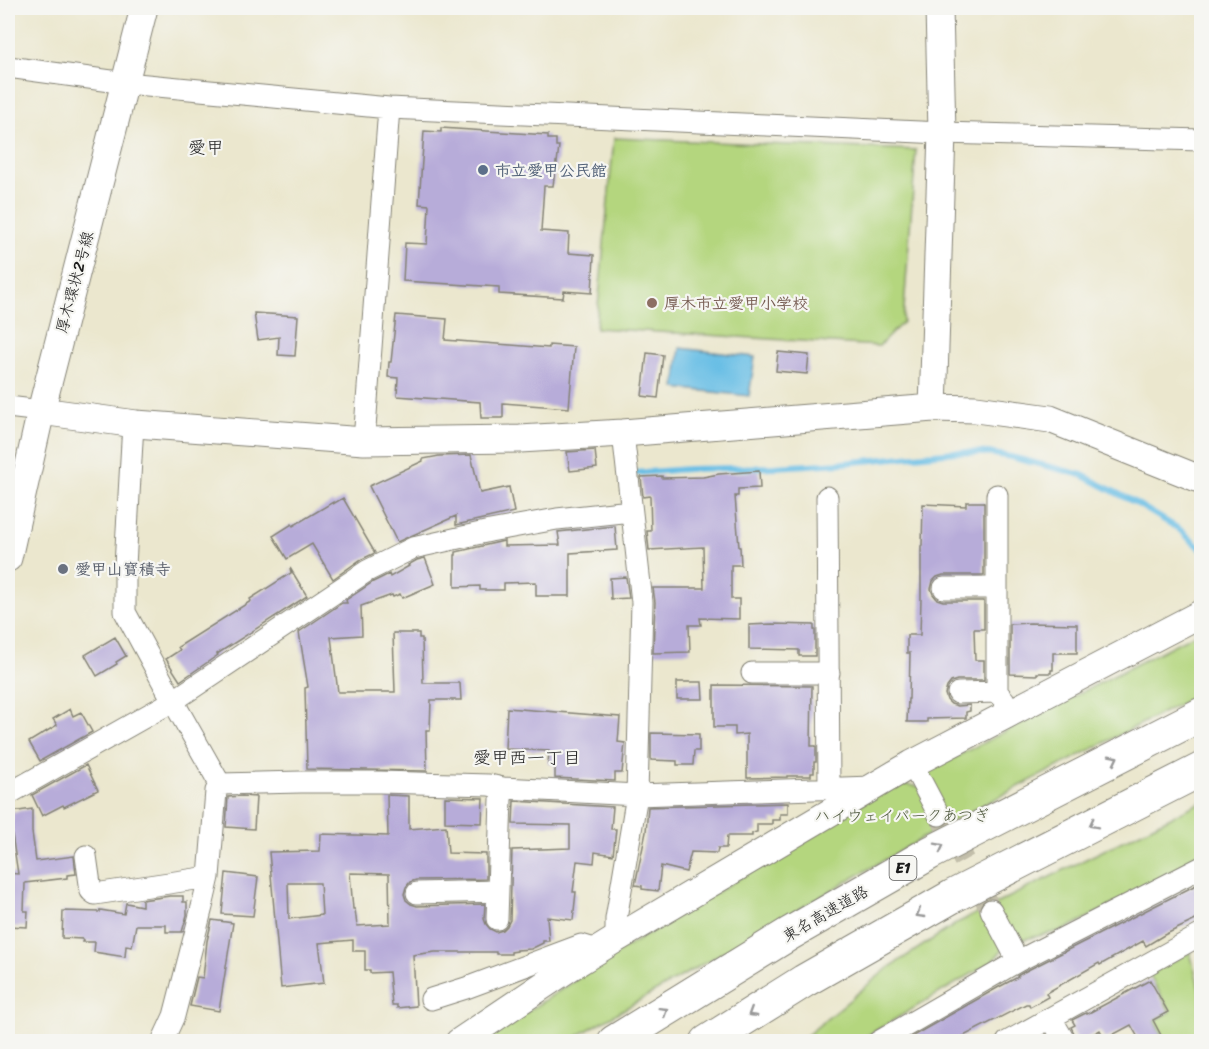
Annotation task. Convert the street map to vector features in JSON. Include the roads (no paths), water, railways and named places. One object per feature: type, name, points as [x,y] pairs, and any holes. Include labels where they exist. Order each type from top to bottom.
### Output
[{"type":"highway","name":"東名高速道路","points":[[614,1041],[789,934],[930,852],[1202,714]]},
{"type":"highway","points":[[707,1041],[804,981],[953,896],[1202,769]]},
{"type":"street","name":"厚木環状2号線","points":[[8,558],[40,411],[144,8]]},
{"type":"street","points":[[933,408],[942,133],[939,8]]},
{"type":"street","points":[[8,67],[126,84],[389,108],[942,133],[1202,140]]},
{"type":"street","points":[[364,441],[389,108]]},
{"type":"street","points":[[8,407],[133,424],[364,441],[520,439],[933,408],[976,409],[1050,419],[1202,480]]},
{"type":"street","points":[[133,424],[125,566],[125,612],[220,784]]},
{"type":"street","points":[[607,945],[616,919],[637,795],[642,602],[623,433]]},
{"type":"street","points":[[997,495],[997,588],[1004,702]]},
{"type":"street","points":[[827,497],[829,789]]},
{"type":"street","points":[[8,792],[10,793],[173,701],[367,571],[413,548],[557,519],[631,512]]},
{"type":"street","points":[[945,588],[997,588]]},
{"type":"street","points":[[459,1041],[569,968],[912,764],[1004,702],[1202,613]]},
{"type":"street","points":[[765,667],[829,673]]},
{"type":"street","points":[[958,693],[1004,702]]},
{"type":"street","points":[[912,764],[939,815]]},
{"type":"street","points":[[220,784],[380,782],[489,785],[503,788],[637,795],[874,787]]},
{"type":"street","points":[[162,1041],[174,1016],[198,927],[209,877],[216,791],[220,784]]},
{"type":"street","points":[[497,919],[503,788]]},
{"type":"street","points":[[86,856],[91,891],[95,894],[209,877]]},
{"type":"street","points":[[878,1041],[1018,961],[1202,867]]},
{"type":"street","points":[[427,887],[498,891]]},
{"type":"street","points":[[991,910],[1018,961]]},
{"type":"street","points":[[1007,1041],[1202,934]]},
{"type":"street","points":[[442,992],[581,945],[607,945]]},
{"type":"street","points":[[1051,1018],[1065,1041]]},
{"type":"water","points":[[680,348],[755,357],[749,396],[675,388]]},
{"type":"waterway","points":[[635,473],[843,463],[955,452],[988,453],[1082,475],[1179,529],[1202,550]]},
{"type":"tunnel","points":[[939,815],[991,910]]},
{"type":"place","name":"市立愛甲公民館","points":[[483,170]]},
{"type":"place","name":"厚木市立愛甲小学校","points":[[652,303]]},
{"type":"place","name":"愛甲山寳積寺","points":[[63,569]]},
{"type":"district","name":"愛甲","points":[[206,148]]},
{"type":"district","name":"愛甲西一丁目","points":[[527,758]]},
{"type":"park label","name":"ハイウェイパークあつぎ","points":[[902,815]]}]
